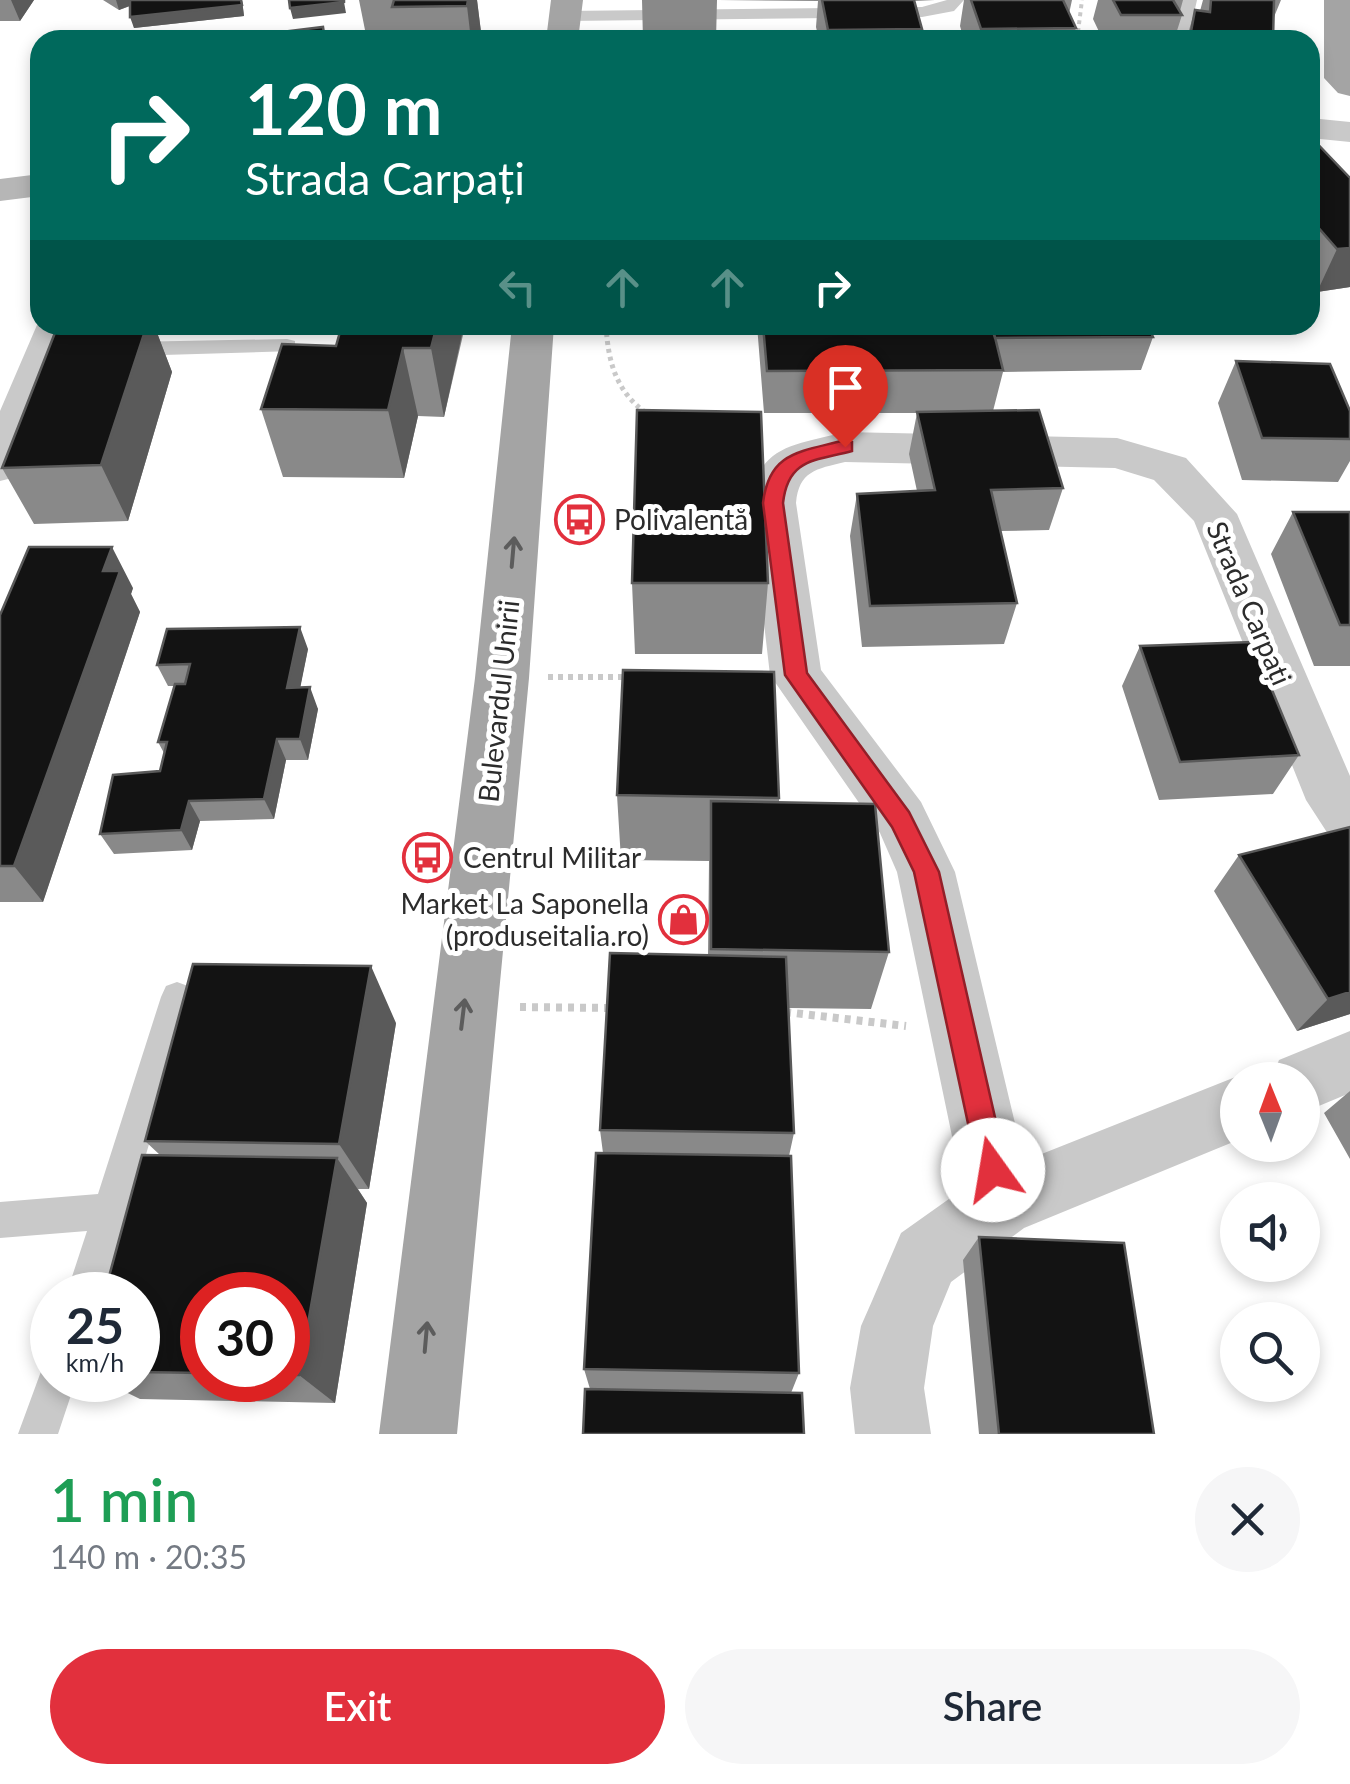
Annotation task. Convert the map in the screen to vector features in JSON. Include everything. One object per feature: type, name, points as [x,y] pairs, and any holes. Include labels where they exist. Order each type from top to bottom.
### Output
[{"type":"main road","points":[[1340,0],[1340,78],[1350,86]]},
{"type":"main road","name":"Bulevardul Unirii","points":[[418,1434],[502,678],[532,335]]},
{"type":"street","points":[[1320,129],[1350,132]]},
{"type":"street","points":[[0,190],[30,186]]},
{"type":"street","points":[[0,466],[55,342]]},
{"type":"street","name":"Strada Carpați","points":[[962,1033],[926,872],[900,820],[796,675],[773,503],[776,479],[794,460],[845,447],[1098,452],[1118,453],[1170,469],[1214,514],[1325,784],[1350,820]]},
{"type":"street","points":[[962,1033],[1000,1204]]},
{"type":"street","points":[[1320,1074],[1350,1062]]},
{"type":"street","points":[[893,1434],[887,1388],[897,1326],[926,1258],[1000,1204],[1220,1115]]},
{"type":"lane","points":[[565,18],[922,12],[948,8],[956,0]]},
{"type":"lane","points":[[1182,30],[1188,0]]},
{"type":"lane","points":[[102,350],[287,346]]},
{"type":"lane","points":[[93,1272],[177,997]]},
{"type":"lane","points":[[0,1220],[114,1211]]},
{"type":"lane","points":[[38,1434],[49,1402]]},
{"type":"path","points":[[1079,30],[1082,0]]},
{"type":"path","points":[[608,335],[614,377],[626,401],[658,417]]},
{"type":"path","points":[[502,678],[639,676]]},
{"type":"path","points":[[464,1006],[618,1008]]},
{"type":"path","points":[[768,1011],[962,1033]]},
{"type":"building","points":[[130,0],[241,0],[242,5],[130,17]]},
{"type":"building","points":[[289,0],[344,0],[344,2],[290,8]]},
{"type":"building","points":[[394,0],[468,0],[467,6],[392,7]]},
{"type":"building","points":[[822,0],[914,0],[922,29],[828,30]]},
{"type":"building","points":[[971,0],[1063,0],[1076,28],[981,29]]},
{"type":"building","points":[[1113,0],[1173,0],[1182,15],[1121,15]]},
{"type":"building","points":[[1211,0],[1274,0],[1273,30],[1191,30],[1195,10],[1210,12]]},
{"type":"building","points":[[1320,146],[1350,178],[1350,248],[1337,249],[1320,229]]},
{"type":"building","points":[[54,335],[144,335],[101,465],[2,468]]},
{"type":"building","points":[[339,335],[434,335],[431,348],[403,348],[388,410],[261,409],[282,344],[336,346]]},
{"type":"building","points":[[764,335],[994,335],[1003,370],[767,371]]},
{"type":"building","points":[[994,335],[1153,337],[995,338]]},
{"type":"building","points":[[1236,361],[1330,364],[1350,411],[1350,439],[1262,438]]},
{"type":"building","points":[[637,410],[761,412],[768,583],[632,583]]},
{"type":"building","points":[[1039,410],[1063,488],[991,490],[1017,603],[870,606],[857,494],[935,490],[917,412]]},
{"type":"building","points":[[1293,512],[1350,512],[1350,625],[1340,625]]},
{"type":"building","points":[[29,547],[112,547],[103,571],[120,571],[14,866],[0,866],[0,615]]},
{"type":"building","points":[[300,627],[287,688],[310,687],[300,739],[277,739],[264,799],[189,801],[181,830],[100,834],[113,775],[160,771],[167,742],[158,742],[175,684],[185,684],[190,664],[157,665],[167,629]]},
{"type":"building","points":[[1252,642],[1299,755],[1180,762],[1140,646]]},
{"type":"building","points":[[623,670],[774,672],[779,798],[617,795]]},
{"type":"building","points":[[711,801],[875,804],[889,952],[711,949]]},
{"type":"building","points":[[1350,827],[1350,992],[1328,999],[1239,855]]},
{"type":"building","points":[[610,953],[786,957],[794,1133],[600,1130]]},
{"type":"building","points":[[193,964],[371,966],[339,1144],[145,1141]]},
{"type":"building","points":[[596,1153],[791,1156],[799,1373],[584,1369]]},
{"type":"building","points":[[142,1155],[337,1158],[310,1312],[310,1272],[180,1272],[180,1373],[160,1372],[160,1272],[110,1272]]},
{"type":"building","points":[[979,1237],[1124,1243],[1154,1434],[999,1434]]},
{"type":"building","points":[[585,1389],[802,1393],[804,1434],[583,1434]]},
{"type":"place","name":"Polivalentă","points":[[579,519]]},
{"type":"place","name":"Centrul Militar","points":[[428,857]]},
{"type":"place","name":"Market La Saponella (produseitalia.ro)","points":[[684,919]]},
{"type":"route","points":[[845,447],[794,460],[776,479],[773,503],[796,675],[900,820],[926,872],[993,1170]]}]
